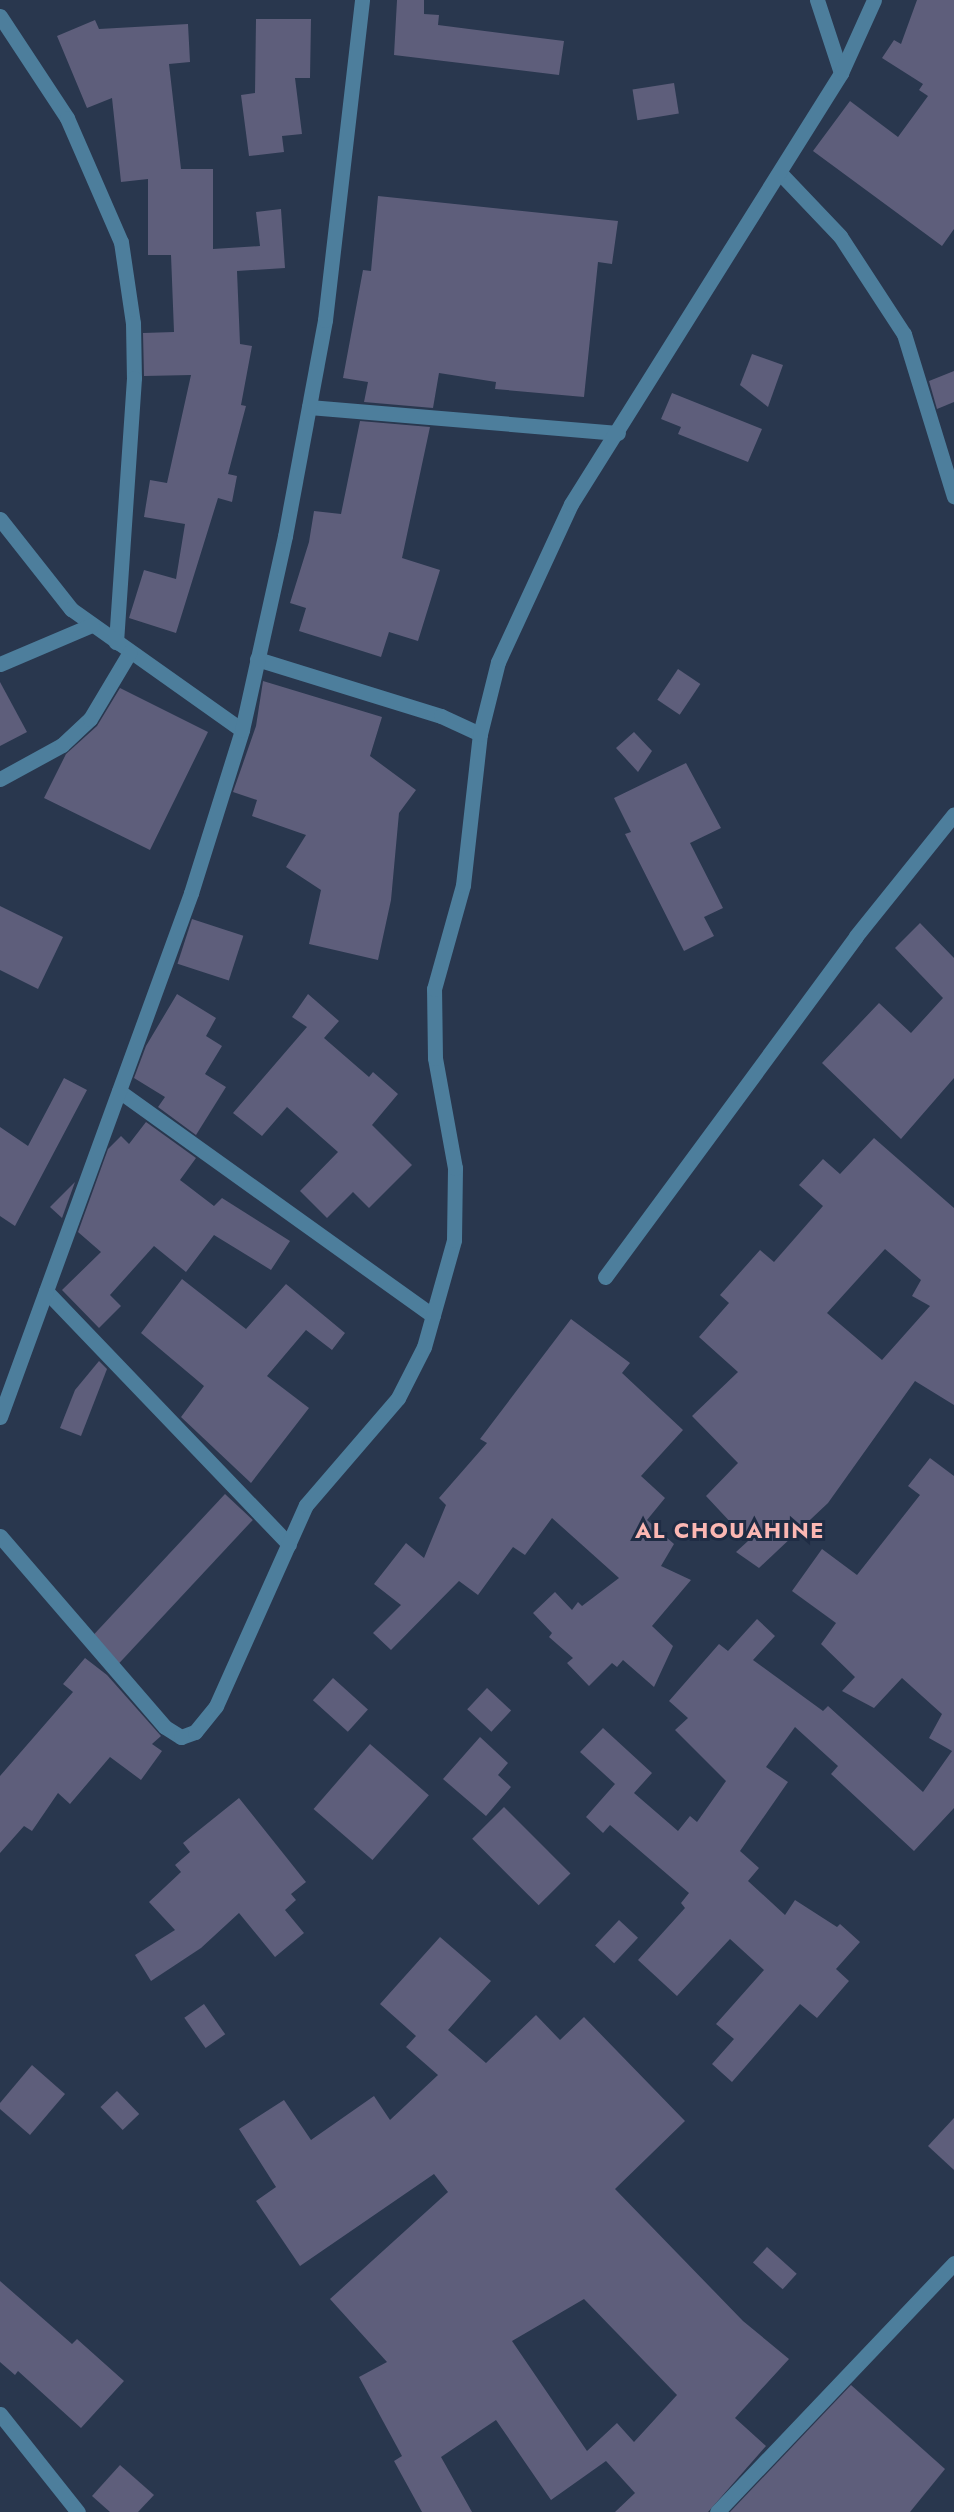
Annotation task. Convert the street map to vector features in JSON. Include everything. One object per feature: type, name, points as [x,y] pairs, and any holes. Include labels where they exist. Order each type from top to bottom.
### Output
[{"type":"street","points":[[0,1417],[191,893],[242,730],[325,320],[362,0]]},
{"type":"street","points":[[818,0],[841,73]]},
{"type":"street","points":[[0,1536],[165,1727],[181,1737],[195,1732],[216,1706],[289,1544],[321,1482],[398,1398],[424,1347],[454,1240],[455,1167],[435,1058],[434,989],[463,885],[480,735],[498,663],[524,602],[572,504],[841,73],[874,0]]},
{"type":"street","points":[[0,15],[67,118],[121,242],[133,323],[134,378],[116,642]]},
{"type":"street","points":[[780,173],[840,236],[904,334],[954,496]]},
{"type":"street","points":[[309,407],[618,433]]},
{"type":"street","points":[[0,519],[71,609],[242,730]]},
{"type":"street","points":[[0,664],[93,625]]},
{"type":"street","points":[[0,779],[62,745],[90,719],[130,652]]},
{"type":"street","points":[[257,659],[441,716],[480,735]]},
{"type":"street","points":[[605,1277],[856,936],[954,814]]},
{"type":"street","points":[[119,1091],[433,1316]]},
{"type":"street","points":[[46,1291],[289,1544]]},
{"type":"street","points":[[717,2512],[954,2263]]},
{"type":"street","points":[[0,2414],[78,2512]]},
{"type":"building","points":[[397,0],[424,0],[424,14],[439,15],[438,25],[564,41],[559,75],[394,55]]},
{"type":"building","points":[[917,0],[954,0],[954,229],[942,246],[813,151],[850,101],[898,137],[928,96],[919,90],[923,84],[882,58],[894,40],[901,44]]},
{"type":"building","points":[[256,19],[311,19],[310,78],[295,78],[302,134],[282,136],[284,152],[249,156],[241,95],[255,93]]},
{"type":"building","points":[[95,20],[99,29],[188,24],[190,62],[169,64],[181,169],[213,169],[213,249],[260,246],[256,212],[281,209],[285,268],[237,271],[240,344],[252,346],[241,405],[246,406],[228,474],[237,476],[232,502],[218,498],[176,633],[129,618],[144,570],[176,579],[185,524],[144,517],[150,480],[167,483],[191,375],[144,376],[143,333],[174,332],[171,255],[148,255],[148,179],[121,182],[112,98],[87,108],[57,36]]},
{"type":"building","points":[[674,83],[679,114],[637,120],[633,90]]},
{"type":"building","points":[[378,196],[618,221],[612,264],[598,262],[584,397],[495,389],[496,382],[439,373],[433,408],[364,402],[368,382],[343,378],[363,270],[371,271]]},
{"type":"building","points":[[752,354],[783,365],[768,407],[740,385]]},
{"type":"building","points":[[954,371],[954,402],[937,409],[929,381]]},
{"type":"building","points":[[672,393],[762,429],[748,462],[678,434],[681,427],[661,419]]},
{"type":"building","points":[[360,421],[430,427],[402,558],[440,570],[418,641],[389,632],[381,657],[299,631],[306,608],[290,603],[309,542],[314,511],[341,514]]},
{"type":"building","points":[[678,669],[700,684],[680,715],[657,700]]},
{"type":"building","points":[[263,681],[382,717],[370,756],[416,790],[399,813],[391,900],[378,960],[309,944],[321,890],[286,867],[306,835],[252,816],[257,800],[233,792],[256,726]]},
{"type":"building","points":[[0,682],[27,732],[0,746]]},
{"type":"building","points":[[120,688],[208,732],[150,850],[44,798],[66,754],[97,726]]},
{"type":"building","points":[[634,732],[652,751],[638,772],[616,748]]},
{"type":"building","points":[[686,763],[721,828],[690,843],[723,908],[704,917],[714,936],[684,951],[625,834],[631,832],[614,798]]},
{"type":"building","points":[[0,906],[63,937],[38,989],[0,970]]},
{"type":"building","points":[[192,919],[243,936],[229,980],[177,964]]},
{"type":"building","points":[[920,923],[954,958],[954,1078],[901,1139],[822,1063],[879,1003],[911,1033],[943,998],[895,948]]},
{"type":"building","points":[[177,994],[216,1018],[206,1036],[222,1046],[205,1074],[226,1087],[196,1135],[158,1107],[165,1097],[134,1078],[146,1046]]},
{"type":"building","points":[[308,994],[339,1021],[324,1038],[369,1077],[373,1072],[398,1094],[372,1125],[412,1165],[369,1208],[353,1192],[327,1218],[300,1191],[338,1152],[287,1107],[262,1136],[233,1113],[307,1027],[292,1017]]},
{"type":"building","points":[[64,1078],[87,1090],[15,1226],[0,1216],[0,1127],[28,1146]]},
{"type":"building","points":[[146,1122],[196,1158],[180,1180],[214,1206],[222,1198],[290,1241],[271,1270],[214,1235],[186,1272],[154,1246],[110,1295],[121,1306],[99,1328],[62,1290],[101,1252],[78,1232],[108,1149],[121,1136],[129,1144]]},
{"type":"building","points":[[874,1138],[954,1208],[954,1405],[915,1381],[828,1503],[759,1568],[736,1552],[748,1541],[706,1496],[738,1463],[692,1416],[738,1372],[699,1337],[729,1303],[720,1295],[760,1250],[774,1262],[823,1206],[799,1185],[823,1159],[840,1174]],"holes":[[[885,1249],[921,1280],[912,1296],[930,1306],[882,1360],[827,1313]]]},
{"type":"building","points":[[75,1182],[62,1218],[50,1207]]},
{"type":"building","points":[[182,1279],[246,1329],[286,1284],[345,1333],[332,1350],[306,1330],[267,1376],[309,1408],[251,1483],[181,1417],[204,1386],[141,1333]]},
{"type":"building","points":[[571,1319],[630,1363],[622,1373],[683,1430],[641,1476],[665,1498],[647,1520],[674,1544],[661,1566],[691,1580],[652,1626],[673,1646],[654,1687],[623,1660],[617,1667],[612,1663],[589,1686],[567,1663],[573,1658],[549,1637],[552,1633],[533,1613],[555,1592],[572,1610],[578,1602],[582,1606],[619,1578],[552,1518],[525,1555],[513,1547],[478,1595],[459,1581],[391,1650],[373,1633],[401,1605],[374,1584],[406,1543],[424,1558],[446,1505],[439,1498],[487,1443],[480,1439]]},
{"type":"building","points":[[99,1361],[107,1369],[81,1436],[60,1428],[75,1390]]},
{"type":"building","points":[[930,1458],[954,1476],[954,1808],[914,1851],[831,1774],[838,1766],[795,1727],[766,1767],[788,1782],[740,1851],[759,1868],[748,1881],[785,1915],[795,1900],[837,1927],[840,1924],[860,1942],[836,1969],[849,1981],[817,2018],[800,2004],[732,2082],[712,2064],[734,2039],[716,2024],[764,1970],[730,1939],[677,1996],[638,1960],[685,1908],[681,1903],[689,1893],[610,1825],[603,1833],[586,1817],[615,1784],[580,1752],[603,1728],[652,1773],[634,1793],[678,1831],[690,1816],[697,1822],[726,1781],[675,1730],[688,1718],[669,1701],[719,1644],[728,1651],[757,1619],[775,1636],[753,1660],[823,1711],[828,1706],[923,1792],[952,1751],[929,1738],[942,1714],[902,1678],[874,1708],[842,1691],[855,1677],[821,1644],[836,1623],[792,1591],[822,1549],[857,1575],[920,1495],[908,1486]]},
{"type":"building","points":[[225,1494],[253,1520],[119,1663],[91,1637]]},
{"type":"building","points":[[85,1658],[107,1675],[161,1736],[152,1744],[162,1751],[141,1780],[110,1757],[70,1804],[58,1793],[32,1831],[24,1826],[0,1853],[0,1776],[73,1692],[63,1684]]},
{"type":"building","points":[[333,1678],[368,1709],[348,1732],[313,1700]]},
{"type":"building","points":[[487,1688],[511,1711],[491,1732],[467,1709]]},
{"type":"building","points":[[480,1737],[508,1763],[498,1775],[511,1787],[486,1816],[443,1779]]},
{"type":"building","points":[[370,1744],[429,1795],[372,1860],[314,1809]]},
{"type":"building","points":[[239,1798],[306,1882],[291,1894],[296,1900],[285,1910],[304,1933],[275,1957],[239,1913],[201,1948],[151,1981],[135,1955],[175,1930],[149,1902],[181,1872],[175,1865],[190,1852],[183,1843]]},
{"type":"building","points":[[504,1807],[570,1873],[539,1905],[472,1839]]},
{"type":"building","points":[[619,1920],[638,1938],[614,1963],[595,1946]]},
{"type":"building","points":[[440,1937],[491,1981],[448,2030],[486,2063],[536,2015],[560,2040],[584,2017],[685,2121],[615,2189],[743,2321],[789,2359],[735,2418],[766,2446],[708,2512],[615,2512],[635,2493],[606,2461],[551,2500],[496,2420],[441,2457],[472,2512],[422,2512],[394,2461],[402,2456],[359,2377],[387,2362],[330,2299],[448,2192],[434,2174],[300,2266],[256,2201],[276,2187],[239,2129],[284,2100],[311,2140],[374,2096],[390,2120],[438,2075],[406,2047],[416,2036],[380,2004]],"holes":[[[584,2299],[677,2395],[634,2442],[617,2423],[587,2451],[512,2341]]]},
{"type":"building","points":[[204,2004],[225,2034],[206,2048],[184,2018]]},
{"type":"building","points":[[32,2065],[65,2094],[30,2135],[0,2109],[0,2103]]},
{"type":"building","points":[[117,2091],[139,2114],[123,2130],[100,2107]]},
{"type":"building","points":[[954,2118],[954,2170],[928,2146]]},
{"type":"building","points":[[767,2247],[797,2274],[783,2289],[753,2263]]},
{"type":"building","points":[[0,2281],[72,2344],[77,2339],[124,2381],[81,2428],[18,2371],[15,2375],[0,2362]]},
{"type":"building","points":[[851,2385],[945,2469],[910,2512],[730,2512]]},
{"type":"building","points":[[120,2465],[154,2495],[138,2512],[110,2512],[92,2496]]},
{"type":"district","name":"AL CHOUAHINE","points":[[730,1531]]}]
